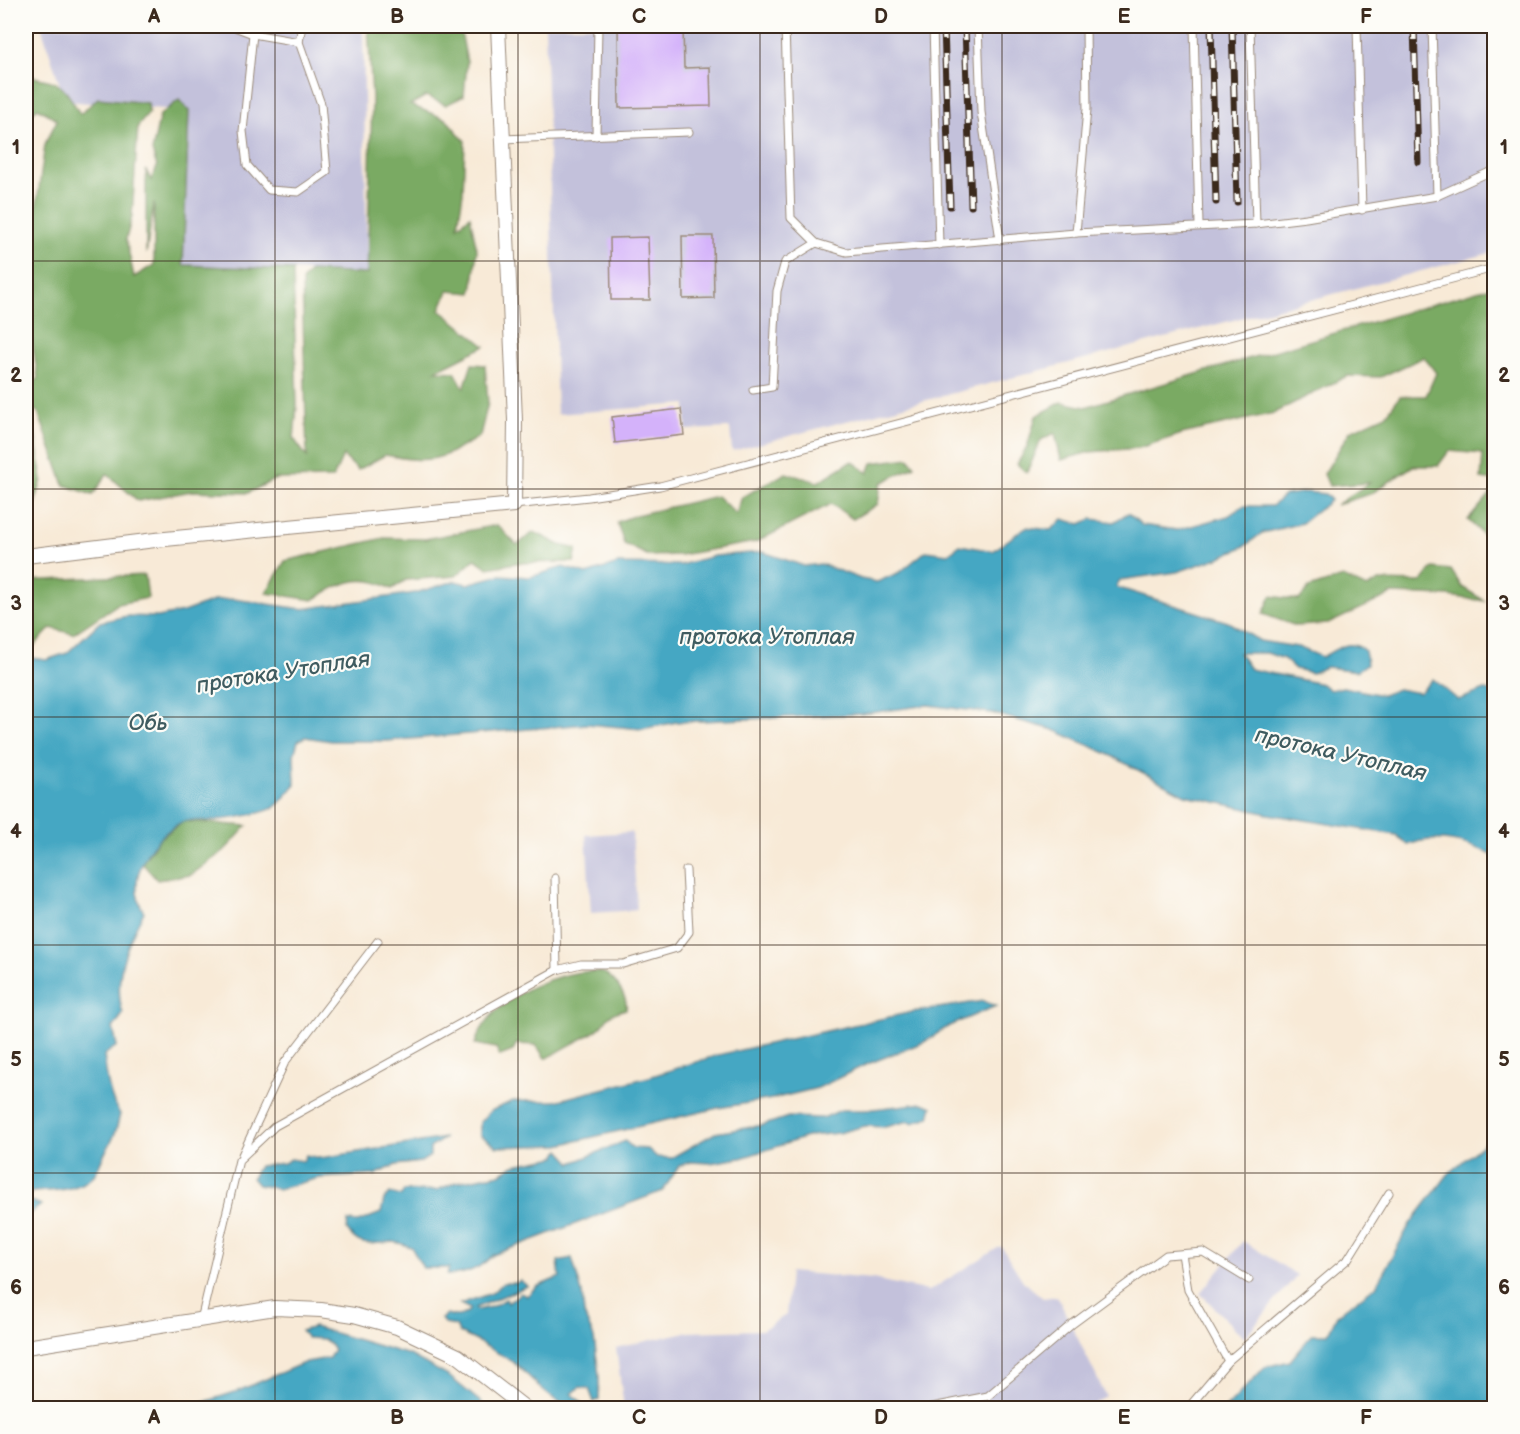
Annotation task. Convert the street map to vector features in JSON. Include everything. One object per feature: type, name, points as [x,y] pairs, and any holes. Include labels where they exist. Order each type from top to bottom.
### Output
[{"type":"street","points":[[26,556],[154,540],[514,505],[515,420],[498,26]]},
{"type":"street","points":[[26,1347],[275,1308],[354,1315],[397,1328],[458,1356],[525,1408]]},
{"type":"lane","points":[[232,26],[253,34],[299,42]]},
{"type":"lane","points":[[258,26],[253,34],[243,131],[247,165],[269,190],[298,192],[327,172],[321,104],[299,42],[302,26]]},
{"type":"lane","points":[[596,136],[598,26]]},
{"type":"lane","points":[[785,26],[791,218],[816,243],[846,252],[1076,233],[1199,225],[1256,224],[1362,210],[1437,196],[1494,170]]},
{"type":"lane","points":[[933,26],[939,245]]},
{"type":"lane","points":[[978,26],[981,112],[1000,240]]},
{"type":"lane","points":[[1076,233],[1087,109],[1086,26]]},
{"type":"lane","points":[[1194,26],[1199,225]]},
{"type":"lane","points":[[1250,26],[1256,224]]},
{"type":"lane","points":[[1356,26],[1362,210]]},
{"type":"lane","points":[[1432,26],[1437,196]]},
{"type":"lane","points":[[502,139],[689,132]]},
{"type":"lane","points":[[753,390],[772,387],[777,291],[785,262],[816,243]]},
{"type":"lane","points":[[514,505],[660,486],[1494,268]]},
{"type":"lane","points":[[239,1160],[275,1126],[557,970],[581,964],[623,964],[677,948],[689,932],[686,870]]},
{"type":"lane","points":[[555,878],[557,970]]},
{"type":"lane","points":[[201,1320],[239,1160],[285,1062],[378,941]]},
{"type":"lane","points":[[1188,1408],[1228,1361],[1348,1259],[1389,1193]]},
{"type":"lane","points":[[927,1408],[988,1396],[1071,1325],[1166,1256],[1203,1252],[1250,1280]]},
{"type":"lane","points":[[1182,1254],[1188,1290],[1228,1361]]},
{"type":"shaded area","points":[[41,26],[363,26],[367,274],[183,265],[189,111],[65,101]]},
{"type":"shaded area","points":[[545,26],[1494,26],[1494,252],[732,451],[730,428],[686,430],[686,404],[557,414]]},
{"type":"shaded area","points":[[632,832],[637,910],[591,913],[586,835]]},
{"type":"shaded area","points":[[1243,1241],[1297,1275],[1244,1338],[1200,1293]]},
{"type":"shaded area","points":[[1001,1246],[1023,1281],[1043,1298],[1057,1296],[1106,1396],[1089,1408],[624,1408],[616,1348],[686,1332],[762,1330],[786,1315],[790,1272],[873,1279],[929,1291]]},
{"type":"green space","points":[[368,26],[460,26],[467,62],[464,96],[446,105],[426,96],[410,105],[446,119],[465,141],[463,193],[458,226],[470,216],[477,250],[472,293],[448,291],[440,310],[485,346],[435,371],[455,372],[464,388],[472,364],[485,365],[488,403],[480,436],[455,451],[435,458],[425,460],[385,455],[358,470],[343,456],[333,478],[276,479],[248,493],[192,491],[138,501],[107,474],[93,495],[64,485],[38,412],[31,408],[42,480],[35,503],[26,505],[26,388],[38,379],[29,321],[31,246],[45,144],[57,120],[38,108],[26,118],[26,72],[59,85],[80,114],[98,98],[148,103],[149,113],[138,126],[132,217],[126,239],[134,277],[154,265],[154,203],[146,254],[146,170],[151,180],[157,167],[152,151],[160,115],[179,100],[189,111],[183,265],[293,270],[297,405],[294,439],[307,457],[302,281],[310,271],[367,274],[372,99]]},
{"type":"green space","points":[[1494,286],[1494,481],[1481,479],[1483,454],[1449,451],[1438,466],[1413,466],[1372,493],[1336,505],[1369,483],[1329,486],[1324,474],[1350,431],[1386,415],[1400,396],[1426,396],[1436,373],[1424,357],[1381,377],[1347,376],[1274,413],[1182,434],[1139,448],[1090,452],[1061,460],[1055,433],[1041,440],[1027,473],[1017,464],[1027,447],[1036,416],[1062,402],[1085,407]]},
{"type":"green space","points":[[909,458],[915,466],[881,483],[878,504],[853,519],[831,504],[756,542],[680,555],[649,556],[624,544],[617,522],[636,515],[717,496],[736,514],[742,497],[786,473],[818,482],[852,461],[868,473],[872,463]]},
{"type":"green space","points":[[1494,490],[1494,540],[1492,543],[1468,520]]},
{"type":"green space","points":[[497,525],[517,545],[534,532],[560,545],[577,549],[574,562],[516,563],[488,568],[475,559],[456,576],[406,580],[392,589],[371,581],[361,581],[342,585],[313,600],[266,593],[285,561],[384,538],[425,539]]},
{"type":"green space","points":[[1433,568],[1451,570],[1462,587],[1485,601],[1448,596],[1392,594],[1328,624],[1296,626],[1263,614],[1271,596],[1299,600],[1309,588],[1343,577],[1367,588],[1379,581],[1421,582]]},
{"type":"green space","points":[[145,575],[148,598],[118,604],[73,634],[51,628],[32,648],[26,649],[26,581]]},
{"type":"green space","points":[[184,821],[247,826],[225,850],[191,875],[157,880],[142,863],[159,839]]},
{"type":"green space","points":[[580,972],[599,972],[608,975],[623,994],[626,1009],[612,1014],[594,1032],[548,1058],[545,1058],[536,1045],[516,1044],[513,1051],[500,1056],[496,1048],[475,1044],[491,1016],[517,995],[548,980]]},
{"type":"water","name":"Обь","points":[[1306,492],[1325,494],[1331,500],[1302,523],[1262,533],[1245,546],[1218,558],[1177,572],[1120,580],[1116,587],[1228,622],[1260,641],[1298,647],[1322,657],[1333,650],[1354,645],[1365,651],[1367,664],[1357,671],[1326,667],[1312,673],[1295,669],[1284,659],[1267,653],[1239,653],[1250,669],[1322,684],[1330,690],[1343,687],[1382,695],[1398,689],[1419,693],[1433,679],[1458,700],[1485,690],[1494,692],[1494,856],[1463,843],[1430,840],[1408,845],[1396,835],[1268,814],[1185,795],[1106,753],[1054,730],[991,713],[928,705],[862,714],[677,722],[642,729],[587,724],[387,741],[331,741],[305,737],[298,741],[294,755],[295,785],[276,806],[264,812],[234,818],[182,822],[160,838],[144,861],[137,886],[144,912],[127,948],[120,974],[119,988],[123,1014],[113,1028],[117,1046],[104,1055],[111,1093],[120,1114],[116,1131],[97,1170],[88,1181],[73,1187],[31,1192],[29,1200],[41,1205],[26,1217],[26,657],[46,660],[67,653],[100,622],[127,616],[158,617],[183,612],[216,600],[234,599],[302,609],[415,593],[455,581],[467,584],[500,575],[530,577],[563,567],[586,574],[618,564],[680,565],[714,556],[763,552],[804,566],[821,564],[861,579],[877,582],[900,572],[926,551],[948,554],[960,545],[993,551],[1026,527],[1051,530],[1063,519],[1080,524],[1092,519],[1114,522],[1128,513],[1142,525],[1177,530],[1228,516],[1243,506],[1272,506],[1285,495]]},
{"type":"water","points":[[983,1001],[996,1006],[949,1026],[924,1042],[865,1065],[818,1088],[718,1108],[559,1145],[497,1147],[480,1135],[480,1122],[490,1111],[513,1101],[555,1101],[649,1077],[718,1055],[912,1012]]},
{"type":"water","points":[[923,1103],[932,1107],[929,1117],[913,1123],[909,1121],[885,1127],[865,1126],[838,1133],[810,1136],[741,1158],[710,1163],[691,1162],[679,1166],[663,1191],[493,1255],[478,1267],[460,1274],[447,1275],[449,1268],[423,1268],[411,1247],[394,1242],[362,1243],[347,1230],[348,1221],[358,1222],[381,1213],[384,1199],[390,1193],[401,1196],[404,1191],[437,1190],[457,1182],[500,1174],[514,1165],[556,1157],[560,1150],[572,1163],[625,1141],[633,1148],[648,1149],[657,1157],[671,1158],[715,1133],[764,1125],[788,1117],[823,1118],[841,1110],[865,1110]]},
{"type":"water","points":[[1494,1135],[1494,1408],[1226,1408],[1265,1367],[1290,1361],[1312,1334],[1328,1334],[1337,1315],[1376,1286],[1410,1224],[1450,1172]]},
{"type":"water","points":[[445,1138],[430,1148],[430,1156],[421,1162],[396,1165],[375,1175],[319,1178],[279,1189],[258,1185],[252,1178],[259,1166],[284,1163],[291,1159],[303,1161],[306,1155],[321,1158]]},
{"type":"water","points":[[572,1258],[582,1293],[584,1314],[594,1338],[599,1375],[599,1399],[594,1402],[589,1389],[580,1387],[572,1394],[582,1403],[572,1405],[553,1398],[511,1361],[459,1333],[456,1326],[445,1324],[441,1319],[447,1314],[456,1316],[465,1314],[470,1309],[460,1304],[492,1293],[503,1283],[517,1283],[520,1280],[527,1286],[475,1308],[477,1310],[491,1307],[506,1299],[508,1303],[520,1293],[527,1296],[536,1287],[560,1277],[558,1261]]},
{"type":"water","points":[[314,1327],[410,1355],[450,1377],[488,1408],[186,1408],[238,1391],[306,1362],[329,1358],[334,1349],[324,1339],[307,1338],[301,1331]]},
{"type":"building","points":[[618,26],[683,26],[684,68],[710,67],[711,106],[619,108]]},
{"type":"building","points":[[682,236],[713,236],[714,298],[683,299]]},
{"type":"building","points":[[648,237],[650,300],[611,300],[610,238]]},
{"type":"building","points":[[681,409],[684,435],[615,443],[612,417]]},
{"type":"railway","points":[[944,26],[950,206]]},
{"type":"railway","points":[[965,26],[971,206]]},
{"type":"railway","points":[[1211,26],[1216,202]]},
{"type":"railway","points":[[1232,26],[1237,202]]},
{"type":"railway","points":[[1414,26],[1418,162]]},
{"type":"water label","name":"протока Утоплая","points":[[767,636]]},
{"type":"water label","name":"протока Утоплая","points":[[283,671]]},
{"type":"water label","name":"протока Утоплая","points":[[1341,753]]}]
